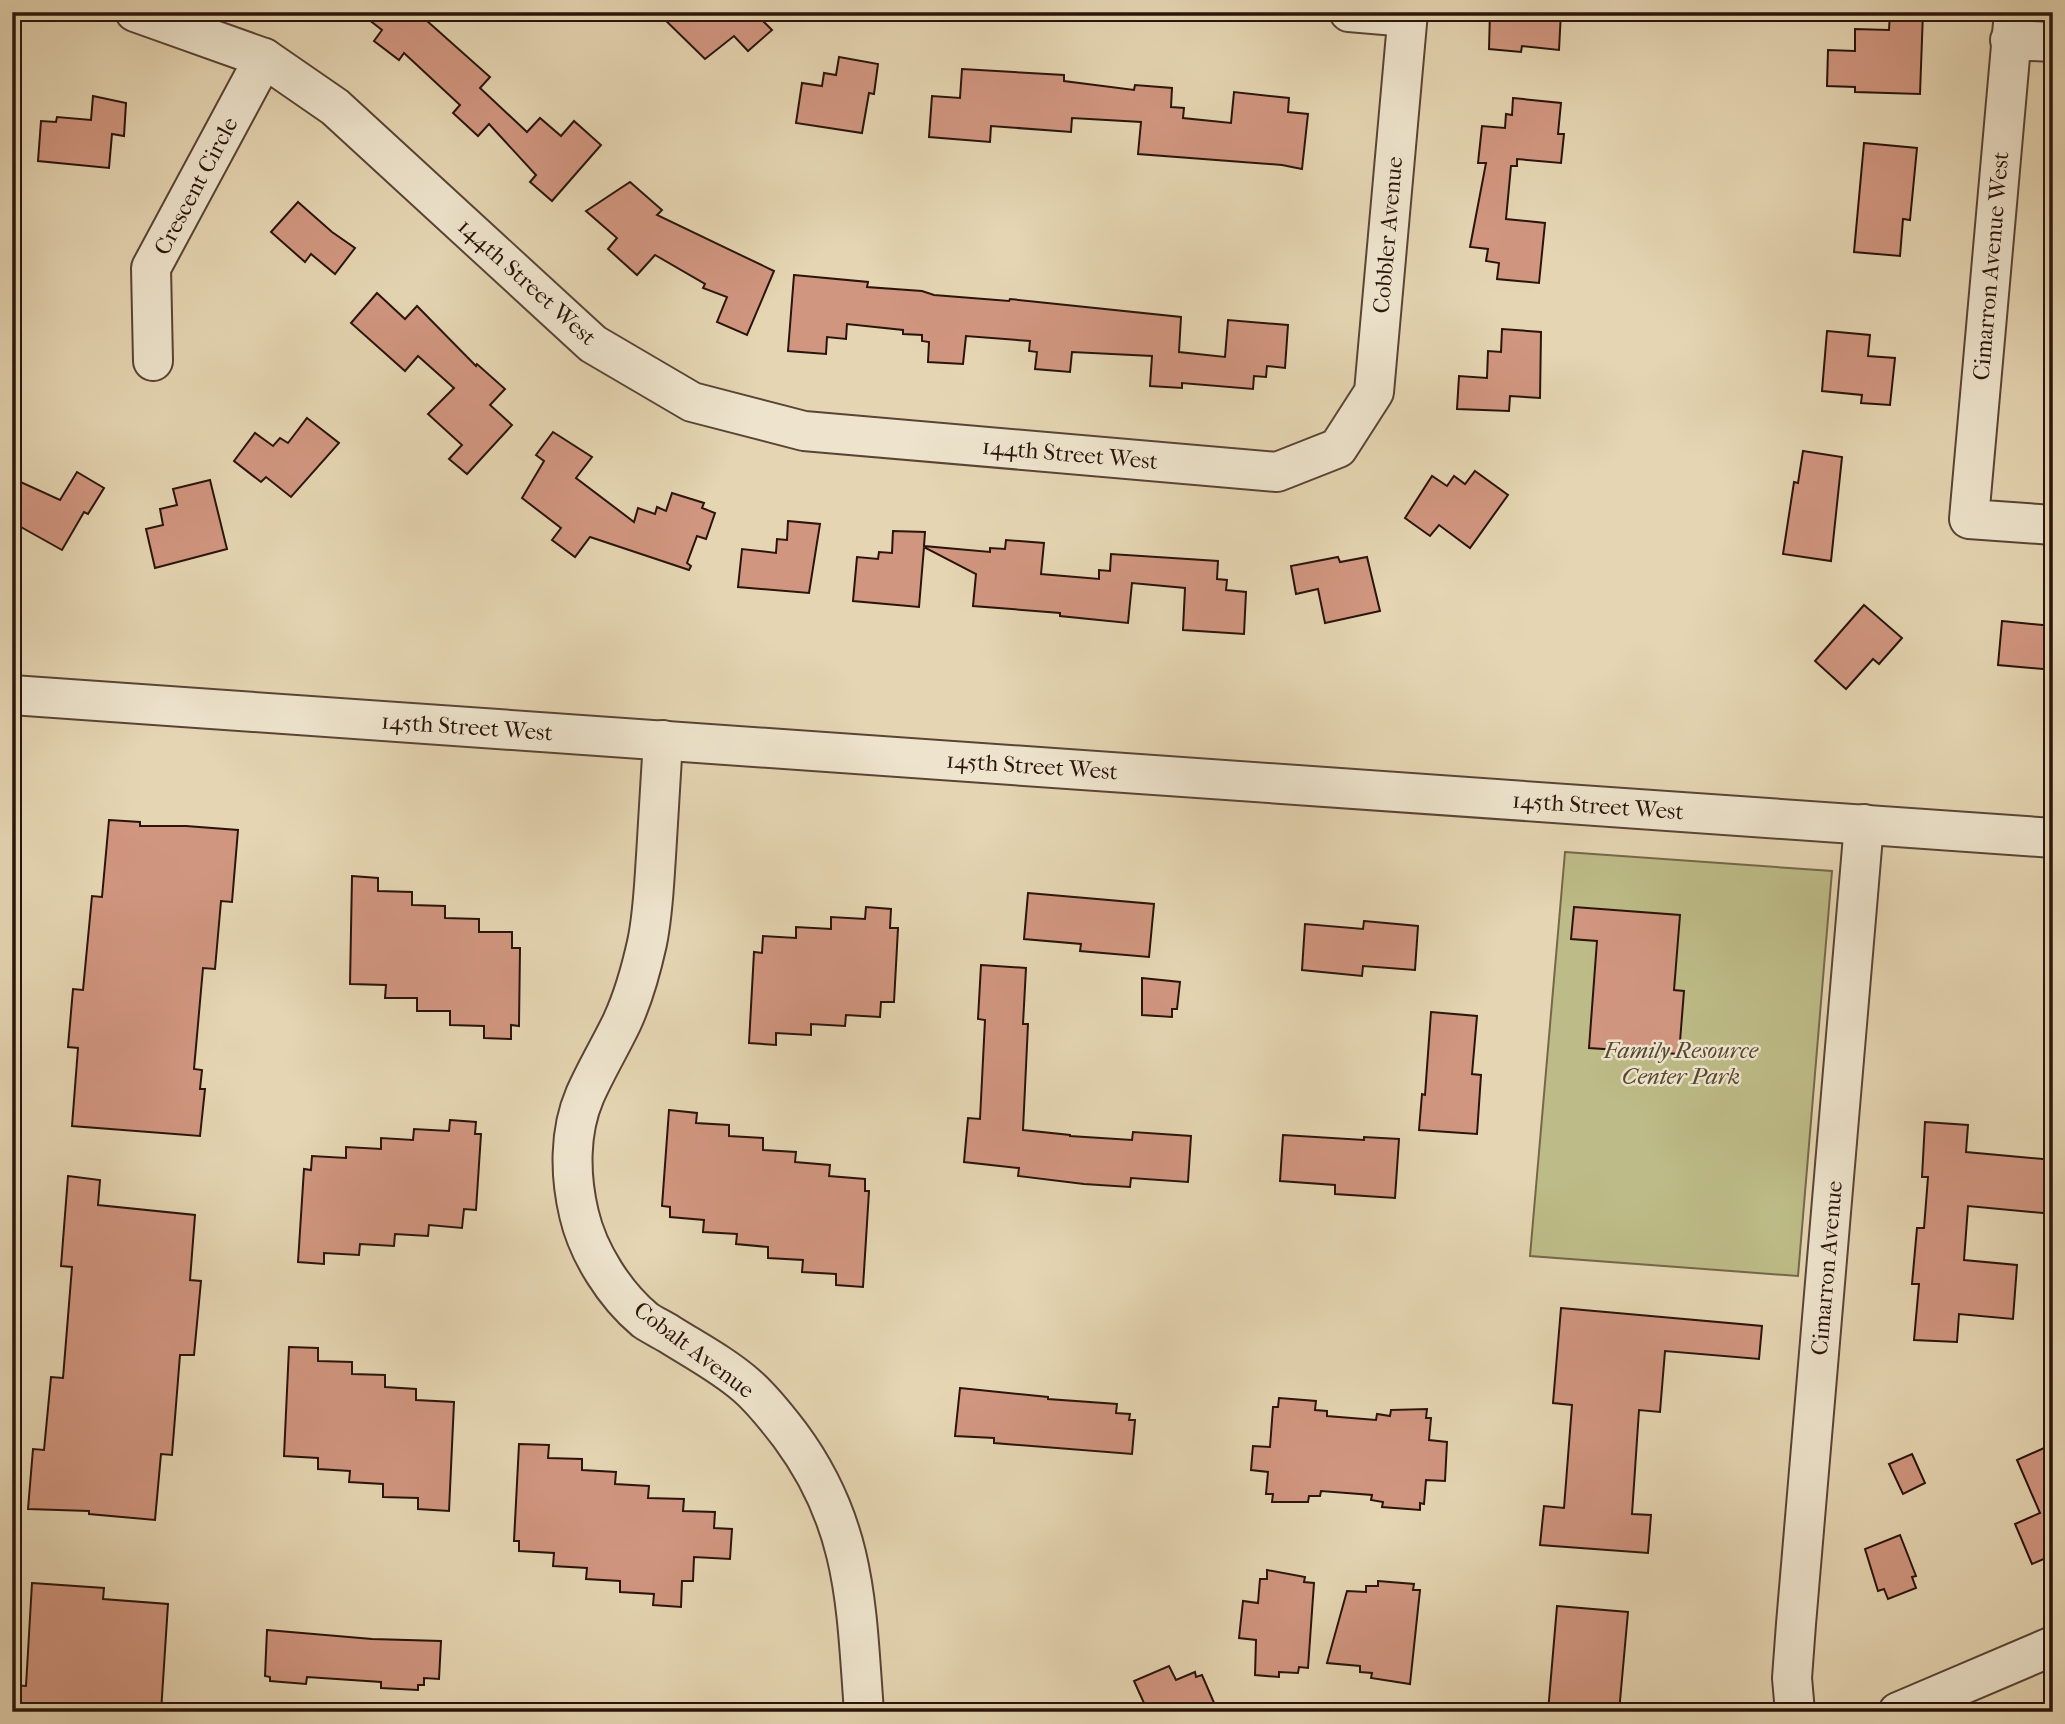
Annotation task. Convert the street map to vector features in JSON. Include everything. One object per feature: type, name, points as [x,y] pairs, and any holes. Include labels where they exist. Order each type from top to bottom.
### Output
[{"type":"street","name":"144th Street West","points":[[135,12],[264,58],[335,107],[593,344],[692,402],[804,431],[1277,472],[1338,448]]},
{"type":"street","points":[[1349,12],[1408,15]]},
{"type":"street","name":"Cobbler Avenue","points":[[1338,448],[1374,392],[1408,15]]},
{"type":"street","points":[[2012,26],[2053,42]]},
{"type":"street","name":"Cimarron Avenue West","points":[[2012,26],[1969,519],[2053,525]]},
{"type":"street","name":"Crescent Circle","points":[[153,361],[151,268],[264,58]]},
{"type":"street","name":"145th Street West","points":[[12,695],[2053,838]]},
{"type":"street","name":"Cobalt Avenue","points":[[663,740],[648,940],[637,984],[622,1022],[584,1098],[577,1125],[572,1180],[579,1217],[594,1256],[617,1290],[646,1320],[715,1361],[748,1387],[776,1417],[823,1485],[839,1524],[850,1564],[856,1604],[864,1712]]},
{"type":"street","name":"Cimarron Avenue","points":[[1794,1712],[1792,1678],[1796,1624],[1864,824]]},
{"type":"street","points":[[1898,1712],[2053,1646]]},
{"type":"green space","name":"Family Resource Center Park","points":[[1565,852],[1832,871],[1798,1276],[1530,1256]]},
{"type":"building","points":[[359,12],[417,12],[490,77],[480,88],[527,132],[540,118],[561,136],[574,121],[601,145],[552,201],[530,182],[536,175],[489,124],[478,136],[453,113],[460,105],[404,53],[399,60],[374,41],[382,30]]},
{"type":"building","points":[[657,12],[762,12],[758,16],[772,30],[748,51],[734,36],[705,59]]},
{"type":"building","points":[[1490,12],[1561,12],[1559,50],[1522,46],[1521,52],[1489,49]]},
{"type":"building","points":[[1890,12],[1923,12],[1920,94],[1855,92],[1855,87],[1827,86],[1828,50],[1855,51],[1855,29],[1889,30]]},
{"type":"building","points":[[839,57],[878,64],[874,94],[869,93],[862,133],[796,123],[802,83],[822,86],[824,73],[836,75]]},
{"type":"building","points":[[962,69],[1064,75],[1064,81],[1134,90],[1135,85],[1172,88],[1171,107],[1184,108],[1183,118],[1231,123],[1234,92],[1289,98],[1288,112],[1308,114],[1302,169],[1282,165],[1138,154],[1141,122],[1072,118],[1071,132],[991,126],[990,142],[929,137],[932,96],[960,98]]},
{"type":"building","points":[[93,96],[126,103],[124,136],[112,134],[109,168],[38,161],[41,121],[56,122],[57,117],[91,120]]},
{"type":"building","points":[[1513,98],[1561,103],[1558,134],[1564,134],[1561,163],[1517,159],[1517,166],[1511,166],[1506,219],[1545,223],[1539,283],[1497,279],[1499,263],[1486,261],[1488,249],[1470,247],[1486,163],[1478,163],[1482,126],[1505,128],[1506,114],[1512,115]]},
{"type":"building","points":[[1864,143],[1917,148],[1910,220],[1903,219],[1900,256],[1854,252]]},
{"type":"building","points":[[630,182],[662,210],[657,215],[774,271],[747,335],[717,322],[727,297],[703,288],[705,284],[655,255],[637,275],[608,249],[617,238],[586,211]]},
{"type":"building","points":[[298,202],[355,248],[335,274],[311,254],[305,262],[271,232]]},
{"type":"building","points":[[794,275],[868,282],[867,287],[922,291],[934,295],[1010,299],[1181,317],[1179,352],[1225,357],[1228,320],[1288,325],[1285,368],[1267,366],[1266,377],[1254,376],[1253,389],[1182,383],[1182,388],[1150,386],[1152,356],[1072,352],[1070,372],[1035,369],[1037,352],[1029,351],[1030,341],[966,336],[963,364],[928,362],[929,342],[922,341],[922,335],[903,334],[903,330],[847,324],[846,339],[827,337],[826,354],[788,351]]},
{"type":"building","points":[[377,293],[405,319],[417,306],[476,366],[477,364],[505,389],[490,405],[512,425],[467,474],[449,459],[462,445],[428,414],[454,388],[418,356],[405,371],[351,323]]},
{"type":"building","points":[[1502,329],[1541,332],[1540,398],[1510,396],[1509,411],[1457,409],[1459,376],[1487,378],[1488,351],[1501,352]]},
{"type":"building","points":[[1827,331],[1870,335],[1868,356],[1895,358],[1890,405],[1861,403],[1862,395],[1822,391]]},
{"type":"building","points":[[307,418],[339,443],[291,497],[266,477],[261,482],[234,461],[255,433],[273,446],[280,438],[288,443]]},
{"type":"building","points":[[553,432],[592,457],[576,478],[634,522],[638,508],[655,514],[657,507],[666,511],[672,493],[704,503],[702,508],[715,513],[706,539],[697,536],[687,563],[691,566],[689,570],[590,537],[575,557],[552,540],[561,528],[522,498],[544,461],[536,455]]},
{"type":"building","points":[[1803,451],[1842,457],[1831,561],[1783,554],[1794,482],[1798,483]]},
{"type":"building","points":[[1475,471],[1508,495],[1470,548],[1439,525],[1430,536],[1405,518],[1432,476],[1447,486],[1454,476],[1465,484]]},
{"type":"building","points":[[77,472],[104,488],[88,514],[84,512],[62,550],[12,522],[12,478],[60,500]]},
{"type":"building","points":[[210,480],[227,549],[155,568],[146,529],[163,525],[160,509],[177,505],[173,489]]},
{"type":"building","points":[[788,521],[820,524],[809,593],[738,587],[742,549],[776,553],[777,539],[787,540]]},
{"type":"building","points":[[893,531],[925,532],[924,546],[990,552],[990,548],[1005,549],[1006,540],[1044,543],[1041,574],[1099,579],[1099,570],[1110,571],[1111,554],[1218,561],[1217,579],[1227,580],[1226,590],[1246,592],[1244,634],[1183,630],[1185,588],[1132,583],[1128,623],[1060,616],[1060,613],[973,606],[976,574],[924,547],[919,607],[853,601],[857,557],[878,559],[879,552],[892,553]]},
{"type":"building","points":[[1338,557],[1340,562],[1367,557],[1380,611],[1325,623],[1318,589],[1296,594],[1291,566]]},
{"type":"building","points":[[1864,605],[1902,638],[1879,664],[1873,659],[1846,689],[1815,661]]},
{"type":"building","points":[[2002,621],[2053,626],[2053,670],[1998,665]]},
{"type":"building","points":[[109,820],[140,822],[140,826],[238,830],[232,902],[221,901],[215,969],[203,968],[194,1069],[202,1070],[200,1089],[205,1089],[200,1136],[72,1126],[78,1048],[68,1047],[73,989],[83,990],[92,896],[102,897]]},
{"type":"building","points":[[352,876],[378,878],[378,891],[412,892],[412,905],[445,906],[445,918],[479,919],[479,932],[512,932],[512,948],[520,948],[519,1026],[511,1025],[511,1039],[484,1038],[484,1026],[450,1025],[450,1011],[417,1011],[417,998],[385,998],[386,985],[350,984]]},
{"type":"building","points":[[1028,893],[1154,904],[1149,957],[1080,951],[1081,944],[1024,939]]},
{"type":"building","points":[[866,907],[891,909],[890,928],[898,928],[894,1002],[881,1002],[880,1017],[846,1015],[845,1026],[811,1024],[811,1035],[776,1033],[776,1045],[749,1043],[754,952],[762,953],[763,936],[796,938],[796,927],[831,929],[831,917],[865,919]]},
{"type":"building","points":[[1574,907],[1680,915],[1674,990],[1684,991],[1679,1054],[1589,1048],[1597,941],[1571,939]]},
{"type":"building","points":[[1364,921],[1418,926],[1415,970],[1363,966],[1362,976],[1302,970],[1305,924],[1363,929]]},
{"type":"building","points":[[981,965],[1026,968],[1023,1024],[1028,1024],[1023,1130],[1132,1140],[1133,1132],[1191,1136],[1188,1182],[1131,1178],[1130,1187],[1084,1184],[1018,1176],[1019,1168],[964,1162],[968,1118],[980,1119],[985,1020],[978,1019]]},
{"type":"building","points":[[1142,978],[1180,982],[1177,1009],[1172,1009],[1172,1017],[1142,1015]]},
{"type":"building","points":[[1431,1012],[1477,1016],[1472,1074],[1481,1075],[1477,1134],[1419,1130],[1422,1094],[1425,1095]]},
{"type":"building","points":[[669,1110],[697,1113],[696,1123],[729,1125],[729,1136],[763,1138],[763,1150],[796,1152],[795,1162],[830,1165],[829,1176],[865,1179],[865,1191],[869,1191],[863,1287],[836,1285],[836,1274],[802,1272],[803,1260],[768,1258],[768,1247],[736,1244],[737,1234],[703,1232],[704,1220],[670,1217],[670,1207],[662,1206]]},
{"type":"building","points":[[450,1120],[476,1122],[475,1134],[481,1134],[476,1210],[464,1209],[462,1228],[429,1225],[428,1236],[395,1234],[394,1246],[360,1244],[359,1255],[324,1253],[324,1264],[298,1262],[304,1169],[311,1170],[312,1156],[346,1158],[346,1147],[381,1149],[381,1138],[413,1140],[414,1129],[449,1131]]},
{"type":"building","points":[[1925,1122],[1968,1125],[1966,1152],[2053,1160],[2053,1214],[1968,1206],[1964,1260],[2017,1265],[2013,1319],[1959,1314],[1957,1342],[1914,1340],[1919,1284],[1912,1284],[1917,1228],[1924,1228],[1928,1177],[1922,1177]]},
{"type":"building","points":[[1283,1135],[1364,1140],[1364,1137],[1399,1139],[1395,1198],[1335,1194],[1335,1185],[1280,1181]]},
{"type":"building","points":[[68,1176],[100,1180],[98,1205],[195,1215],[190,1280],[201,1281],[194,1355],[180,1355],[172,1455],[161,1454],[155,1520],[89,1514],[89,1511],[28,1509],[33,1449],[44,1450],[51,1377],[63,1378],[72,1267],[61,1266]]},
{"type":"building","points":[[1561,1308],[1762,1326],[1759,1359],[1665,1351],[1660,1412],[1639,1410],[1632,1514],[1651,1515],[1648,1553],[1540,1545],[1544,1506],[1564,1508],[1572,1405],[1553,1403]]},
{"type":"building","points":[[289,1347],[318,1348],[318,1361],[352,1362],[352,1374],[385,1375],[385,1387],[416,1389],[416,1400],[454,1402],[449,1511],[418,1509],[418,1498],[383,1497],[383,1484],[349,1482],[350,1471],[318,1469],[318,1458],[284,1456]]},
{"type":"building","points":[[960,1388],[1117,1404],[1116,1413],[1130,1414],[1129,1420],[1135,1420],[1132,1454],[994,1443],[994,1438],[955,1436]]},
{"type":"building","points":[[1279,1398],[1316,1401],[1315,1410],[1327,1411],[1327,1416],[1376,1420],[1377,1414],[1390,1416],[1391,1410],[1427,1409],[1426,1418],[1431,1418],[1429,1440],[1447,1442],[1445,1481],[1426,1480],[1424,1504],[1420,1503],[1420,1510],[1382,1507],[1383,1502],[1371,1500],[1372,1495],[1321,1491],[1320,1496],[1309,1496],[1308,1502],[1272,1502],[1273,1494],[1266,1494],[1268,1472],[1251,1470],[1253,1446],[1270,1447],[1273,1407],[1278,1407]]},
{"type":"building","points":[[519,1444],[549,1445],[548,1458],[582,1459],[582,1470],[616,1472],[615,1484],[649,1486],[648,1498],[684,1499],[683,1511],[715,1512],[714,1528],[732,1529],[730,1559],[694,1557],[693,1581],[682,1581],[681,1607],[653,1605],[654,1594],[620,1592],[620,1581],[586,1579],[587,1568],[553,1566],[554,1553],[519,1551],[519,1541],[514,1541]]},
{"type":"building","points":[[2053,1444],[2053,1555],[2032,1564],[2015,1524],[2040,1513],[2017,1460]]},
{"type":"building","points":[[1912,1454],[1925,1483],[1903,1494],[1889,1464]]},
{"type":"building","points":[[1900,1535],[1916,1576],[1912,1577],[1916,1588],[1888,1599],[1884,1589],[1878,1591],[1865,1549]]},
{"type":"building","points":[[1267,1570],[1305,1577],[1304,1582],[1314,1583],[1308,1668],[1299,1667],[1298,1673],[1279,1672],[1279,1677],[1255,1675],[1256,1640],[1239,1638],[1243,1601],[1258,1603],[1260,1579],[1267,1579]]},
{"type":"building","points":[[1378,1581],[1414,1584],[1413,1590],[1420,1590],[1410,1684],[1371,1678],[1372,1673],[1360,1672],[1360,1666],[1327,1663],[1347,1591],[1366,1592],[1366,1586],[1378,1586]]},
{"type":"building","points":[[32,1583],[104,1588],[103,1599],[168,1604],[161,1712],[12,1712],[12,1685],[26,1686]]},
{"type":"building","points":[[1557,1606],[1628,1612],[1619,1712],[1548,1712]]},
{"type":"building","points":[[267,1630],[372,1639],[441,1641],[439,1679],[424,1678],[424,1685],[418,1685],[418,1690],[381,1688],[381,1682],[307,1677],[306,1684],[270,1681],[270,1677],[265,1676]]},
{"type":"building","points":[[1169,1666],[1176,1680],[1195,1672],[1196,1677],[1202,1675],[1218,1712],[1148,1712],[1134,1681]]}]
